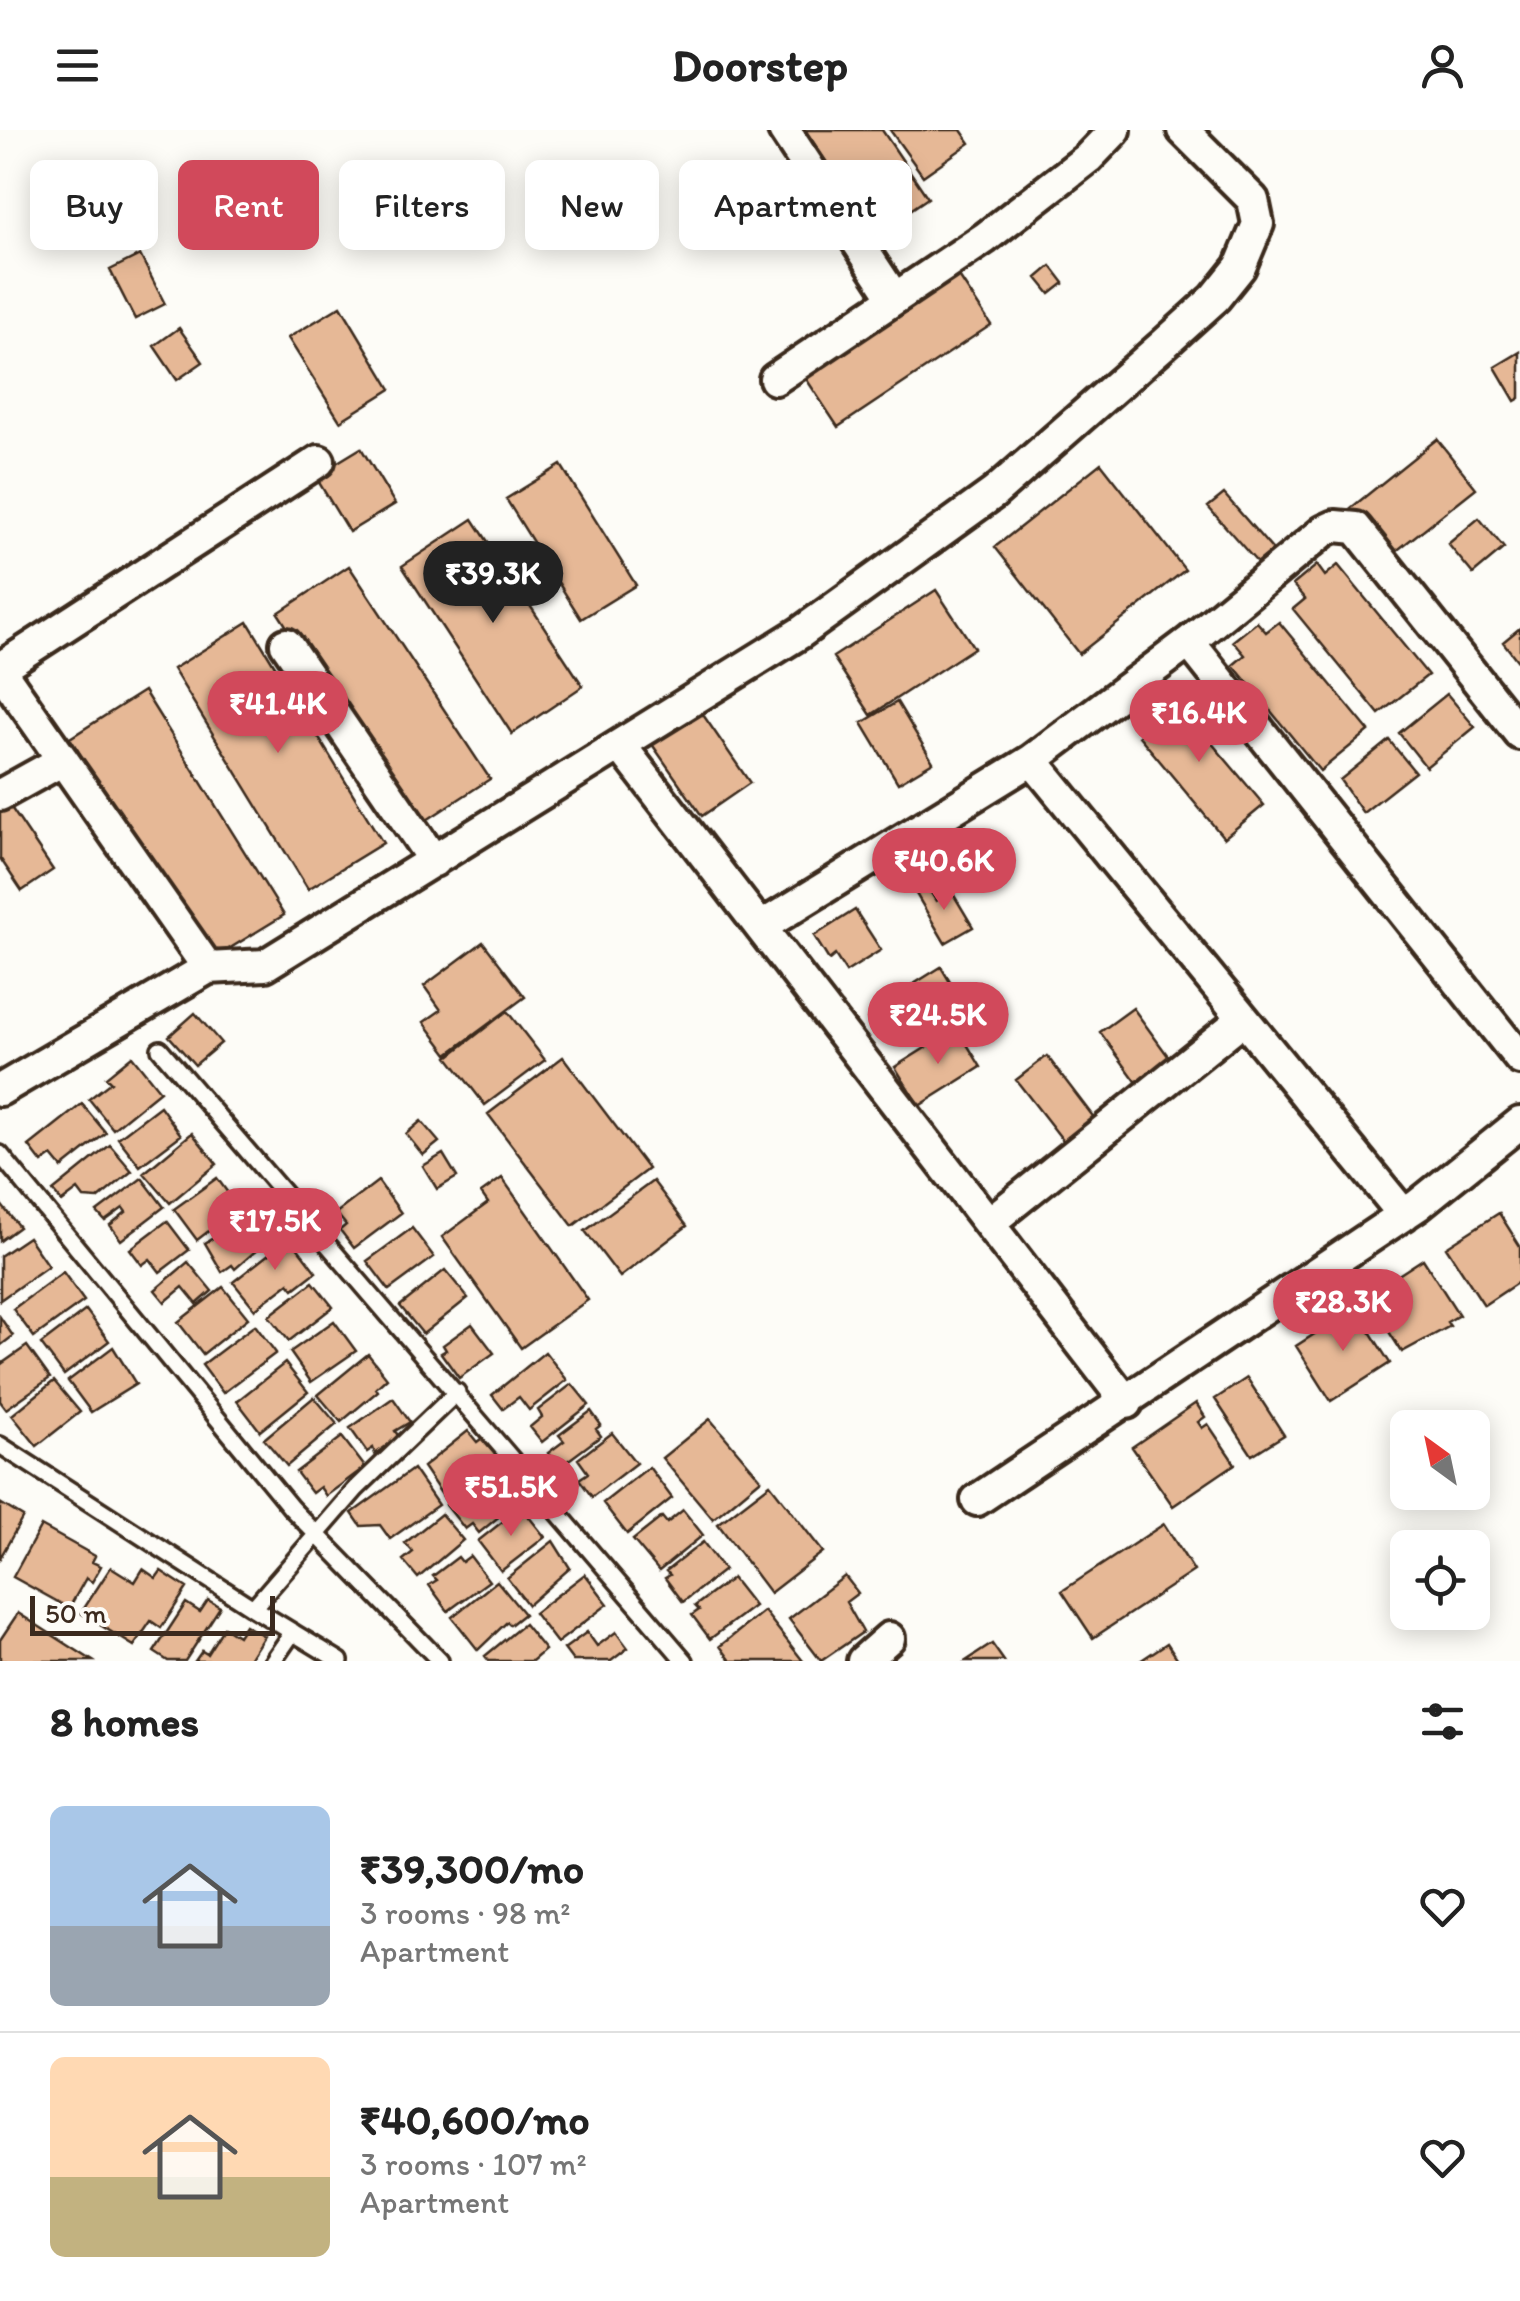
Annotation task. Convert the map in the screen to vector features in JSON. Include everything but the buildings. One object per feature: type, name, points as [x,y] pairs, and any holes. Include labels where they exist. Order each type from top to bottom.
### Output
[{"type":"street","points":[[784,130],[893,296]]},
{"type":"street","points":[[775,379],[881,310],[893,296],[985,238],[1088,158],[1115,130]]},
{"type":"street","points":[[0,1090],[208,968],[265,965],[800,633],[994,493],[1216,298],[1240,267],[1258,224],[1253,200],[1183,130]]},
{"type":"street","points":[[208,968],[0,669],[319,461]]},
{"type":"street","points":[[761,928],[1032,760],[1189,642],[1324,531],[1346,524],[1356,528],[1520,734]]},
{"type":"street","points":[[1189,642],[1520,1059]]},
{"type":"street","points":[[286,644],[434,860]]},
{"type":"street","points":[[620,745],[1127,1403]]},
{"type":"street","points":[[0,796],[63,760]]},
{"type":"street","points":[[1032,760],[1404,1215]]},
{"type":"street","points":[[989,1224],[1243,1018]]},
{"type":"street","points":[[977,1500],[1404,1215],[1520,1122]]},
{"type":"street","points":[[864,1661],[889,1638]]},
{"type":"lane","points":[[160,1050],[686,1661]]},
{"type":"lane","points":[[0,1154],[291,1508],[440,1661]]},
{"type":"lane","points":[[253,1608],[317,1531],[458,1392]]},
{"type":"lane","points":[[0,1445],[340,1661]]},
{"type":"lane","points":[[273,1661],[293,1632]]}]
